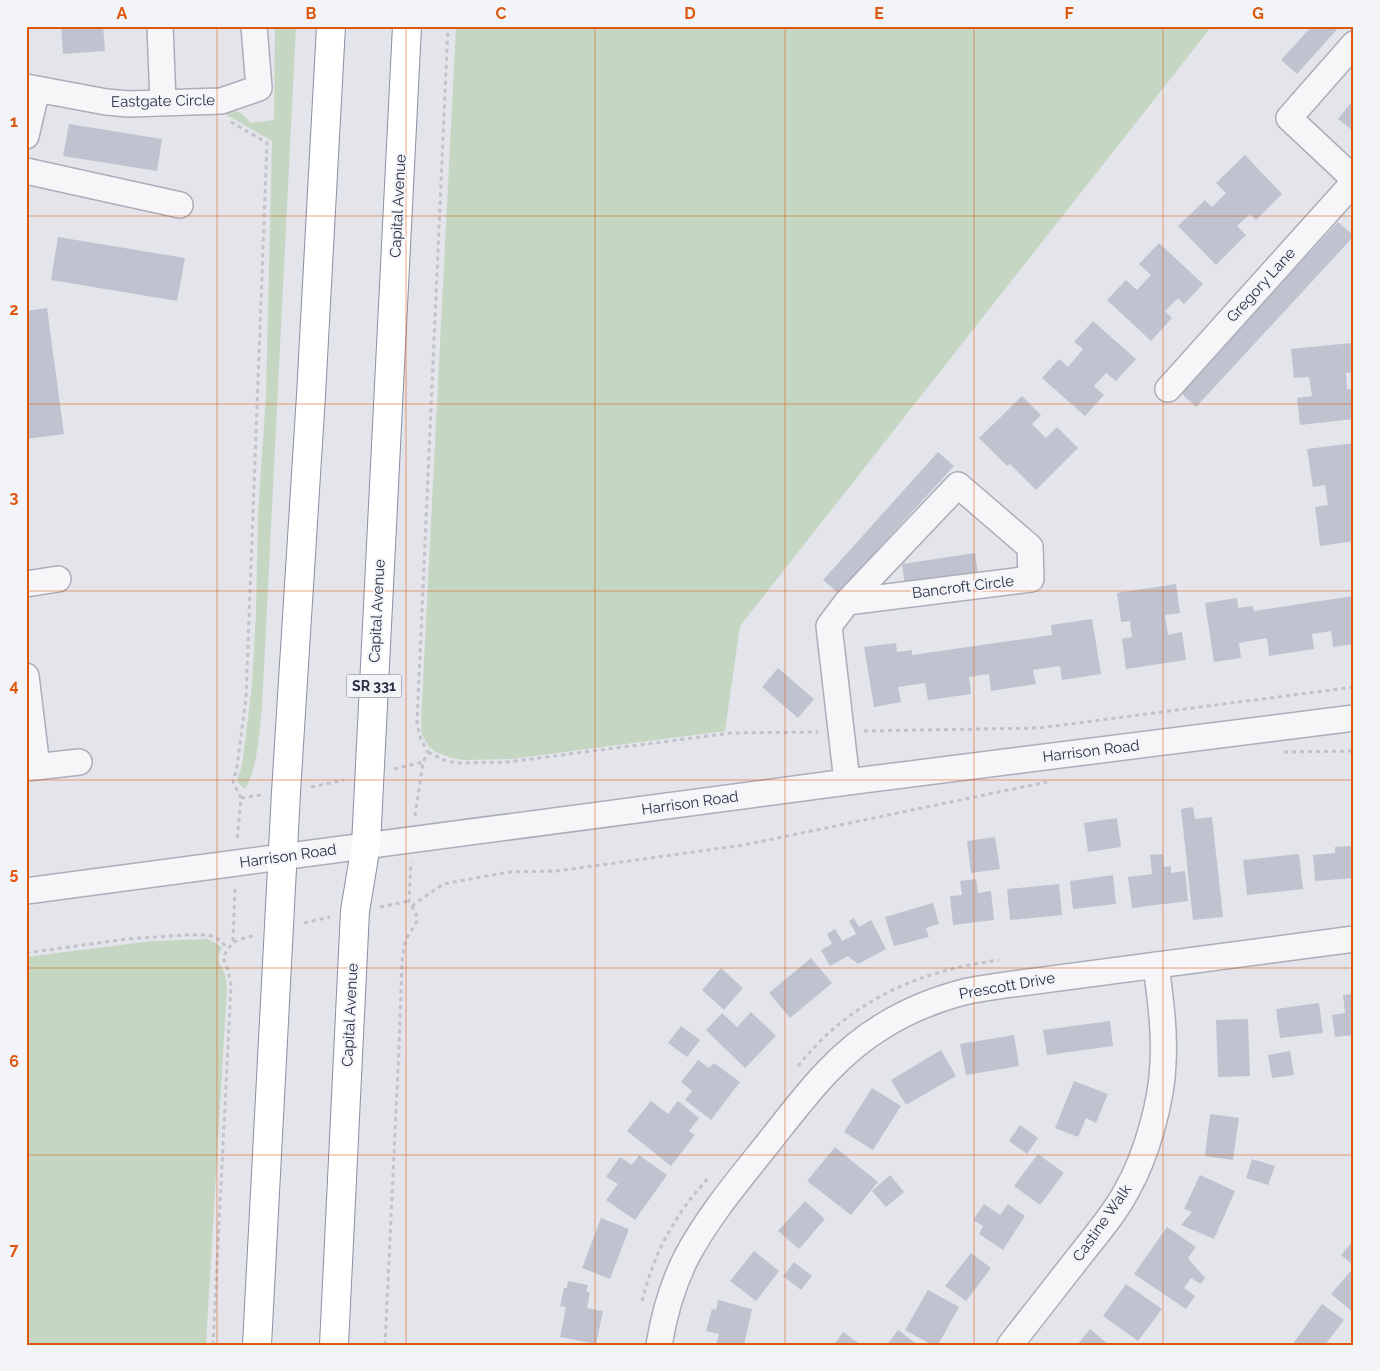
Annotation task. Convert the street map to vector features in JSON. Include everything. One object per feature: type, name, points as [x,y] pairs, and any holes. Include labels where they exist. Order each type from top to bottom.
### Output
[{"type":"highway","points":[[257,1345],[286,792],[311,395],[331,26]]},
{"type":"highway","name":"Capital Avenue","points":[[334,1345],[356,912],[366,845],[407,26]]},
{"type":"street","points":[[160,26],[163,103]]},
{"type":"street","name":"Eastgate Circle","points":[[26,136],[32,88],[106,102],[129,104],[221,101],[259,88],[254,26]]},
{"type":"street","points":[[1354,44],[1289,118],[1354,180]]},
{"type":"street","points":[[26,171],[180,205]]},
{"type":"street","name":"Gregory Lane","points":[[1168,389],[1354,180]]},
{"type":"street","name":"Bancroft Circle","points":[[847,602],[1031,579],[1030,547],[958,485],[847,602],[829,626],[847,782]]},
{"type":"street","points":[[26,584],[58,579]]},
{"type":"street","points":[[26,676],[32,768],[79,762]]},
{"type":"street","name":"Harrison Road","points":[[26,891],[847,782],[1354,718]]},
{"type":"street","name":"Prescott Drive","points":[[659,1345],[663,1322],[674,1285],[687,1257],[708,1221],[825,1072],[850,1049],[883,1026],[917,1008],[963,992],[1354,939]]},
{"type":"street","name":"Castine Walk","points":[[1010,1345],[1108,1220],[1128,1190],[1142,1157],[1160,1093],[1163,1064],[1161,1006],[1156,965]]},
{"type":"path","points":[[448,26],[417,723],[421,740],[428,752],[446,761],[458,763],[508,762],[731,733],[1039,728],[1354,687]]},
{"type":"path","points":[[230,121],[268,142],[246,698],[237,768],[233,782],[241,798],[286,792],[369,776],[423,762],[428,752]]},
{"type":"path","points":[[1279,753],[1354,751]]},
{"type":"path","points":[[412,906],[443,884],[509,872],[557,871],[744,846],[1056,781]]},
{"type":"path","points":[[214,1345],[231,986],[224,958],[228,948],[233,941],[279,928],[409,901],[416,914],[417,921],[404,946],[402,962],[385,1345]]},
{"type":"path","points":[[26,953],[185,935],[208,935],[217,938],[228,948]]},
{"type":"path","points":[[793,1072],[812,1048],[839,1023],[874,1000],[905,984],[940,971],[969,964],[1008,959]]},
{"type":"path","points":[[641,1308],[647,1282],[657,1256],[674,1223],[712,1173]]},
{"type":"green space","points":[[275,26],[296,26],[262,708],[253,771],[245,789],[238,783],[237,779],[242,766],[252,685],[258,514],[266,396],[272,141],[225,114],[223,110],[239,112],[250,123],[274,120]]},
{"type":"green space","points":[[456,26],[1212,26],[740,626],[725,731],[511,759],[464,760],[451,758],[429,747],[422,735],[421,722]]},
{"type":"green space","points":[[208,939],[222,947],[219,959],[225,974],[227,987],[206,1345],[26,1345],[26,957],[152,941]]},
{"type":"building","points":[[61,26],[103,26],[105,51],[63,54]]},
{"type":"building","points":[[1312,26],[1340,26],[1297,74],[1281,60]]},
{"type":"building","points":[[1354,99],[1354,132],[1338,119]]},
{"type":"building","points":[[69,124],[162,139],[157,171],[63,156]]},
{"type":"building","points":[[1245,155],[1282,194],[1256,220],[1250,214],[1237,226],[1246,235],[1216,265],[1178,226],[1205,200],[1212,207],[1226,193],[1216,183]]},
{"type":"building","points":[[1338,222],[1354,236],[1196,407],[1180,392]]},
{"type":"building","points":[[58,237],[185,258],[177,301],[51,280]]},
{"type":"building","points":[[1159,243],[1203,284],[1184,304],[1178,298],[1165,311],[1172,318],[1151,341],[1107,300],[1126,280],[1137,290],[1151,275],[1139,264]]},
{"type":"building","points":[[47,308],[64,434],[26,439],[26,311]]},
{"type":"building","points":[[1093,321],[1136,359],[1116,381],[1106,373],[1094,386],[1104,395],[1085,416],[1042,378],[1059,359],[1068,367],[1083,349],[1074,342]]},
{"type":"building","points":[[1351,343],[1354,372],[1346,373],[1347,389],[1354,389],[1354,419],[1300,425],[1297,398],[1312,396],[1309,377],[1294,378],[1291,349]]},
{"type":"building","points":[[1022,396],[1041,415],[1032,424],[1046,438],[1057,427],[1078,448],[1036,490],[1010,464],[1007,466],[979,438]]},
{"type":"building","points":[[1354,443],[1354,541],[1320,546],[1315,507],[1328,505],[1325,485],[1313,487],[1307,449]]},
{"type":"building","points":[[938,452],[954,466],[838,593],[823,580]]},
{"type":"building","points":[[975,553],[978,575],[905,585],[902,564]]},
{"type":"building","points":[[1176,584],[1180,613],[1165,615],[1168,635],[1182,632],[1186,660],[1126,669],[1122,639],[1132,637],[1130,621],[1121,622],[1117,593]]},
{"type":"building","points":[[1354,596],[1354,644],[1333,647],[1331,631],[1312,634],[1314,649],[1269,656],[1267,638],[1239,643],[1241,658],[1214,662],[1205,603],[1237,598],[1238,608],[1253,606],[1254,611]]},
{"type":"building","points":[[1092,619],[1101,674],[1062,680],[1060,666],[1033,670],[1036,684],[991,691],[989,674],[969,677],[971,694],[928,700],[925,683],[898,687],[901,702],[874,707],[864,647],[896,643],[897,652],[912,650],[912,655],[1052,635],[1051,625]]},
{"type":"building","points":[[778,668],[814,699],[798,718],[762,687]]},
{"type":"building","points":[[1193,807],[1195,819],[1212,817],[1223,917],[1193,920],[1181,809]]},
{"type":"building","points":[[1117,818],[1121,847],[1088,852],[1084,823]]},
{"type":"building","points":[[995,837],[1000,869],[971,873],[967,841]]},
{"type":"building","points":[[1354,846],[1354,878],[1315,881],[1313,855],[1335,853],[1335,847]]},
{"type":"building","points":[[1163,854],[1164,867],[1171,866],[1171,873],[1185,871],[1188,901],[1132,908],[1128,877],[1152,874],[1150,855]]},
{"type":"building","points":[[1299,854],[1303,889],[1247,895],[1243,860]]},
{"type":"building","points":[[1113,875],[1116,904],[1073,909],[1070,881]]},
{"type":"building","points":[[976,879],[978,893],[991,891],[994,920],[953,925],[950,896],[962,895],[960,881]]},
{"type":"building","points":[[1059,884],[1062,915],[1010,920],[1007,889]]},
{"type":"building","points":[[933,903],[939,924],[926,928],[929,937],[894,946],[885,917]]},
{"type":"building","points":[[854,918],[859,927],[871,920],[886,949],[858,964],[848,956],[830,966],[821,950],[832,944],[827,934],[835,929],[842,941],[856,934],[849,921]]},
{"type":"building","points":[[811,958],[832,983],[790,1018],[769,993]]},
{"type":"building","points":[[721,968],[743,988],[724,1010],[702,990]]},
{"type":"building","points":[[1354,994],[1354,1035],[1335,1037],[1332,1015],[1345,1013],[1343,995]]},
{"type":"building","points":[[1319,1003],[1323,1033],[1280,1038],[1276,1009]]},
{"type":"building","points":[[751,1012],[776,1036],[745,1068],[706,1030],[722,1013],[737,1027]]},
{"type":"building","points":[[1248,1019],[1250,1076],[1218,1077],[1216,1020]]},
{"type":"building","points":[[1110,1021],[1113,1046],[1047,1055],[1043,1030]]},
{"type":"building","points":[[681,1026],[700,1040],[687,1057],[668,1043]]},
{"type":"building","points":[[1014,1035],[1019,1066],[966,1075],[960,1044]]},
{"type":"building","points":[[941,1050],[956,1076],[906,1105],[891,1080]]},
{"type":"building","points":[[1290,1051],[1294,1075],[1272,1078],[1268,1055]]},
{"type":"building","points":[[698,1060],[709,1068],[714,1063],[740,1082],[711,1120],[685,1100],[692,1091],[681,1082]]},
{"type":"building","points":[[1074,1081],[1108,1094],[1096,1123],[1086,1118],[1078,1137],[1055,1128]]},
{"type":"building","points":[[872,1088],[901,1106],[873,1150],[844,1132]]},
{"type":"building","points":[[651,1101],[668,1114],[678,1101],[699,1118],[689,1131],[695,1135],[671,1166],[627,1131]]},
{"type":"building","points":[[1210,1114],[1239,1118],[1233,1160],[1205,1156]]},
{"type":"building","points":[[1020,1125],[1038,1138],[1027,1154],[1009,1141]]},
{"type":"building","points":[[835,1147],[878,1182],[851,1215],[807,1181]]},
{"type":"building","points":[[1038,1154],[1064,1173],[1040,1205],[1014,1186]]},
{"type":"building","points":[[639,1155],[667,1175],[635,1220],[606,1200],[618,1184],[606,1177],[620,1157],[632,1165]]},
{"type":"building","points":[[1252,1159],[1275,1166],[1268,1185],[1246,1178]]},
{"type":"building","points":[[890,1175],[904,1192],[886,1207],[872,1191]]},
{"type":"building","points":[[1200,1175],[1235,1191],[1214,1239],[1181,1225],[1192,1212],[1184,1209]]},
{"type":"building","points":[[805,1201],[825,1219],[799,1249],[778,1231]]},
{"type":"building","points":[[984,1204],[1000,1215],[1008,1204],[1025,1216],[1003,1250],[979,1234],[983,1226],[973,1220]]},
{"type":"building","points":[[601,1218],[629,1229],[610,1279],[582,1268]]},
{"type":"building","points":[[1167,1227],[1196,1247],[1188,1258],[1205,1278],[1201,1284],[1191,1278],[1184,1288],[1195,1296],[1186,1309],[1134,1274]]},
{"type":"building","points":[[1354,1242],[1354,1266],[1341,1255]]},
{"type":"building","points":[[754,1251],[779,1271],[756,1301],[730,1281]]},
{"type":"building","points":[[971,1253],[991,1268],[966,1301],[945,1286]]},
{"type":"building","points":[[794,1262],[812,1276],[801,1290],[783,1276]]},
{"type":"building","points":[[1354,1267],[1354,1313],[1331,1294]]},
{"type":"building","points":[[568,1281],[588,1285],[586,1292],[590,1292],[587,1308],[603,1311],[596,1344],[560,1337],[566,1307],[560,1306],[564,1288],[567,1288]]},
{"type":"building","points":[[1126,1284],[1162,1309],[1138,1341],[1103,1316]]},
{"type":"building","points":[[928,1290],[959,1307],[938,1345],[932,1345],[905,1330]]},
{"type":"building","points":[[718,1300],[752,1309],[744,1345],[716,1345],[719,1334],[706,1331],[712,1309],[716,1310]]},
{"type":"building","points":[[1322,1304],[1344,1320],[1325,1345],[1292,1345]]},
{"type":"building","points":[[1090,1329],[1109,1345],[1077,1345]]},
{"type":"building","points":[[898,1330],[918,1345],[887,1345]]},
{"type":"building","points":[[843,1332],[861,1345],[834,1345]]}]
